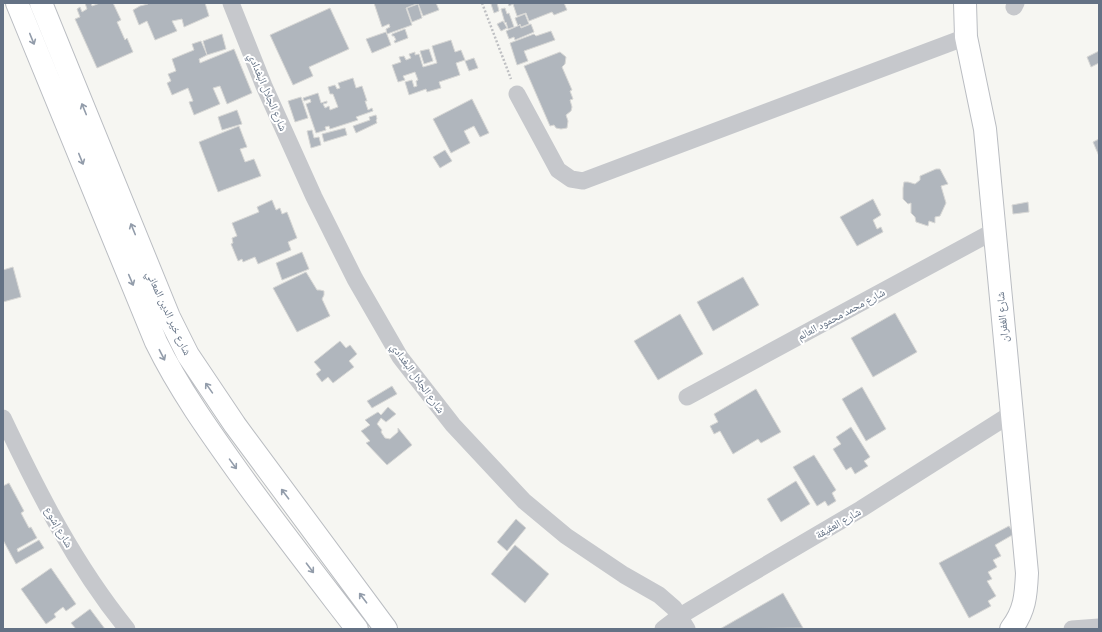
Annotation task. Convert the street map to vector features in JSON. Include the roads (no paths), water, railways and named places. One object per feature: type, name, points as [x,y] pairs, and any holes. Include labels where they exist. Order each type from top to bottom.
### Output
[{"type":"street","name":"شارع خير الدين المعاني","points":[[17,3],[156,342],[167,364],[216,442],[357,629]]},
{"type":"street","name":"شارع خير الدين المعاني","points":[[41,3],[169,317],[188,355],[280,488],[386,629]]},
{"type":"street","name":"شارع الجلال البغدادي","points":[[231,3],[264,86],[314,197],[355,279],[400,357],[453,425],[524,501],[566,536],[624,576],[659,595],[674,608],[684,623]]},
{"type":"street","name":"شارع الغفران","points":[[965,3],[966,37],[985,129],[1027,573],[1025,600],[1018,620],[1011,629]]},
{"type":"street","points":[[517,94],[558,170],[571,179],[583,181],[966,37]]},
{"type":"street","name":"شارع محمد محمود العالم","points":[[687,396],[994,232]]},
{"type":"street","name":"شارع العقيقة","points":[[663,629],[684,623],[1011,414]]},
{"type":"street","name":"شارع إشوع","points":[[3,418],[57,527],[105,602],[127,629]]},
{"type":"street","points":[[1072,629],[1099,627]]}]
